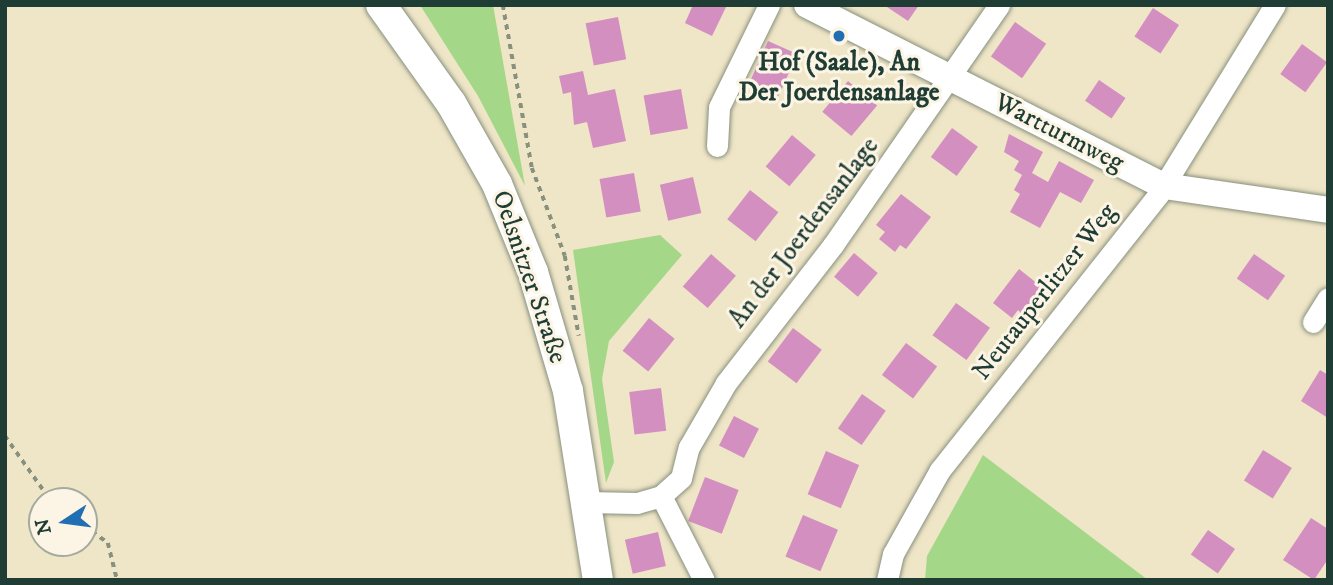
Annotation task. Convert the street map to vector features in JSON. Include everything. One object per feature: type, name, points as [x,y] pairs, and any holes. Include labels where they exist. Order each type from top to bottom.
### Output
[{"type":"main road","name":"Oelsnitzer Straße","points":[[382,5],[451,103],[497,184],[533,272],[568,391],[598,580]]},
{"type":"street","points":[[402,5],[405,36]]},
{"type":"street","points":[[717,146],[719,107],[769,5]]},
{"type":"street","name":"Wartturmweg","points":[[807,5],[1164,186],[1328,211]]},
{"type":"street","name":"An der Joerdensanlage","points":[[661,496],[681,478],[689,447],[726,383],[951,80],[999,5]]},
{"type":"street","name":"Neutauperlitzer Weg","points":[[887,580],[893,554],[940,470],[1164,186],[1275,5]]},
{"type":"street","points":[[1313,322],[1328,298]]},
{"type":"street","points":[[585,502],[637,503],[661,496],[704,580]]},
{"type":"path","points":[[503,5],[532,168],[565,256],[581,346]]},
{"type":"path","points":[[5,436],[41,487]]},
{"type":"path","points":[[98,536],[108,543],[117,580]]},
{"type":"green space","points":[[420,5],[493,5],[525,186],[478,96]]},
{"type":"green space","points":[[660,235],[682,255],[609,341],[602,379],[614,462],[606,483],[573,250]]},
{"type":"green space","points":[[983,455],[1148,580],[925,580],[927,556]]},
{"type":"building","points":[[693,5],[727,5],[712,36],[685,23]]},
{"type":"building","points":[[884,5],[919,5],[908,21]]},
{"type":"building","points":[[1153,8],[1179,25],[1160,53],[1134,37]]},
{"type":"building","points":[[618,17],[626,59],[594,66],[586,23]]},
{"type":"building","points":[[1015,22],[1046,44],[1022,78],[991,56]]},
{"type":"building","points":[[768,41],[797,54],[779,96],[749,83]]},
{"type":"building","points":[[1302,44],[1327,62],[1305,92],[1280,74]]},
{"type":"building","points":[[583,71],[588,95],[615,89],[626,141],[593,148],[587,122],[574,125],[571,92],[563,94],[559,76]]},
{"type":"building","points":[[1099,80],[1126,98],[1112,119],[1085,101]]},
{"type":"building","points":[[848,81],[877,105],[851,136],[822,112]]},
{"type":"building","points":[[681,89],[688,128],[651,135],[644,96]]},
{"type":"building","points":[[952,128],[978,147],[957,176],[931,157]]},
{"type":"building","points":[[1009,134],[1043,152],[1032,173],[1048,182],[1059,161],[1094,180],[1081,203],[1060,192],[1040,228],[1010,212],[1020,194],[1014,190],[1022,175],[1014,170],[1019,161],[1004,152]]},
{"type":"building","points":[[792,135],[816,155],[789,186],[766,166]]},
{"type":"building","points":[[634,173],[641,211],[606,217],[600,179]]},
{"type":"building","points":[[693,177],[701,213],[668,221],[660,185]]},
{"type":"building","points":[[750,190],[778,212],[756,241],[727,219]]},
{"type":"building","points":[[901,194],[931,217],[906,249],[900,245],[895,252],[879,239],[885,232],[876,225]]},
{"type":"building","points":[[854,253],[878,273],[858,297],[834,277]]},
{"type":"building","points":[[711,254],[736,276],[708,308],[683,286]]},
{"type":"building","points":[[1254,254],[1285,276],[1268,300],[1237,279]]},
{"type":"building","points":[[1019,269],[1043,288],[1022,314],[1018,310],[1012,318],[993,303]]},
{"type":"building","points":[[956,303],[990,328],[966,360],[932,335]]},
{"type":"building","points":[[649,318],[675,339],[648,371],[623,351]]},
{"type":"building","points":[[793,328],[822,350],[796,383],[768,362]]},
{"type":"building","points":[[906,343],[937,366],[913,398],[882,375]]},
{"type":"building","points":[[1320,370],[1328,375],[1328,418],[1301,401]]},
{"type":"building","points":[[661,388],[666,431],[634,435],[629,392]]},
{"type":"building","points":[[862,394],[886,411],[862,445],[838,428]]},
{"type":"building","points":[[734,416],[759,429],[744,458],[719,445]]},
{"type":"building","points":[[1263,450],[1292,468],[1273,499],[1244,481]]},
{"type":"building","points":[[826,451],[859,465],[841,508],[808,494]]},
{"type":"building","points":[[705,477],[739,490],[722,534],[688,521]]},
{"type":"building","points":[[803,515],[838,530],[820,571],[785,556]]},
{"type":"building","points":[[1311,518],[1328,529],[1328,559],[1314,580],[1283,560]]},
{"type":"building","points":[[1208,530],[1235,549],[1218,574],[1191,555]]},
{"type":"building","points":[[658,532],[666,566],[633,574],[625,540]]},
{"type":"place","name":"Hof (Saale), An Der Joerdensanlage","points":[[839,36]]}]
